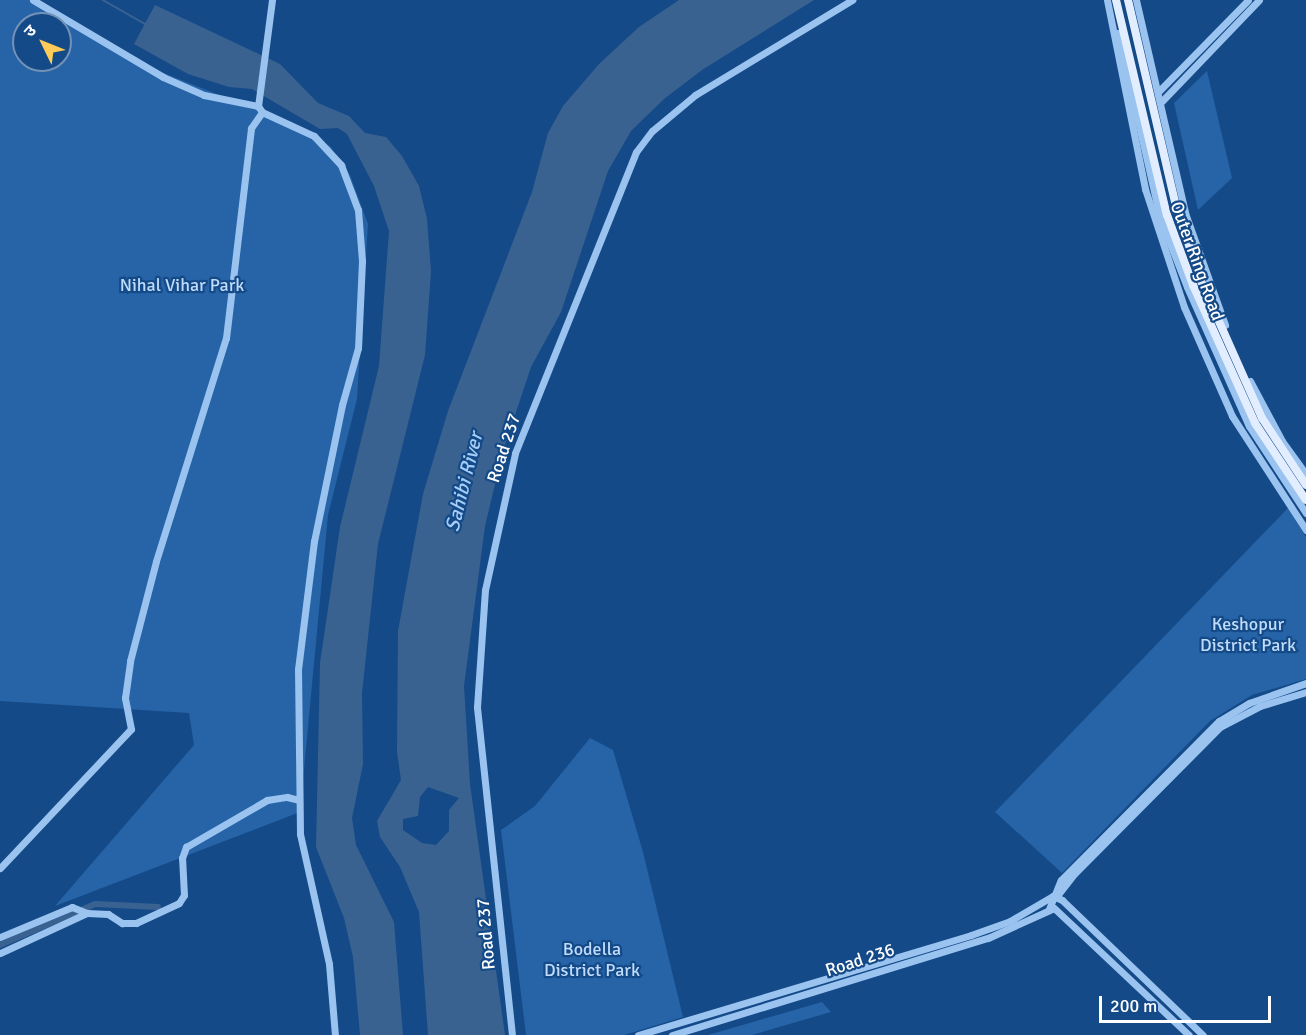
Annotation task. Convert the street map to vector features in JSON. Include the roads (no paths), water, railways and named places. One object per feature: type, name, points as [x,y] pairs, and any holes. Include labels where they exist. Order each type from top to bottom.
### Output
[{"type":"main road","name":"Outer Ring Road","points":[[1116,0],[1167,215],[1186,265],[1255,423],[1306,500]]},
{"type":"main road","name":"Outer Ring Road","points":[[1128,0],[1177,210],[1201,281],[1262,418],[1306,485]]},
{"type":"street","points":[[33,0],[163,77],[204,96],[259,106],[314,136],[341,165],[358,210],[362,261],[358,348],[342,405],[314,541],[300,647],[300,834],[329,964],[334,1035]]},
{"type":"street","points":[[0,868],[131,729],[125,698],[130,661],[156,561],[226,338],[251,128],[259,106],[272,0]]},
{"type":"street","name":"Road 237","points":[[512,1035],[477,707],[485,590],[515,453],[636,152],[652,131],[695,95],[852,0]]},
{"type":"street","points":[[1108,0],[1145,189],[1184,307],[1232,416],[1306,530]]},
{"type":"street","name":"Outer Ring Road","points":[[1108,0],[1121,45],[1161,218],[1221,368],[1249,426],[1306,513]]},
{"type":"street","name":"Outer Ring Road","points":[[1136,0],[1200,261],[1233,346],[1282,441],[1306,474]]},
{"type":"street","points":[[1159,91],[1200,52],[1248,0]]},
{"type":"street","points":[[1162,101],[1206,58],[1259,0]]},
{"type":"street","points":[[1121,45],[1146,39]]},
{"type":"street","points":[[1200,52],[1206,58]]},
{"type":"street","points":[[1152,178],[1177,173]]},
{"type":"street","points":[[1189,1035],[1054,909],[1057,897],[1075,873],[1215,732],[1232,719],[1306,683]]},
{"type":"street","points":[[1272,698],[1306,692]]},
{"type":"street","points":[[0,937],[60,910],[108,914],[130,924],[179,903],[187,889],[182,858],[186,847],[267,800],[287,797],[299,800]]},
{"type":"street","points":[[638,1035],[991,928],[1057,897]]},
{"type":"street","points":[[1057,897],[1203,1035]]},
{"type":"street","name":"Road 236","points":[[672,1035],[988,938],[1054,909]]},
{"type":"street","points":[[0,953],[82,911]]},
{"type":"water","name":"Sahibi River","points":[[679,0],[814,0],[702,70],[664,99],[631,131],[608,171],[561,312],[531,367],[503,451],[485,526],[464,686],[470,784],[505,1035],[428,1035],[419,912],[400,867],[380,837],[377,821],[401,780],[397,752],[398,631],[423,494],[448,411],[532,192],[548,133],[563,106],[599,64],[639,27]],"holes":[[[428,787],[459,798],[449,810],[449,831],[436,845],[422,843],[403,830],[403,819],[418,816],[420,797]]]},
{"type":"water","points":[[155,5],[280,64],[318,103],[349,116],[365,133],[386,137],[402,156],[419,186],[427,219],[431,271],[425,355],[378,544],[362,693],[363,764],[352,818],[356,845],[394,922],[403,1035],[360,1035],[353,957],[344,918],[316,847],[320,663],[340,527],[379,366],[389,231],[374,186],[347,134],[338,128],[320,129],[252,89],[229,87],[188,74],[134,44]]},
{"type":"waterway","points":[[103,0],[147,25]]},
{"type":"waterway","points":[[0,945],[95,904],[158,907]]},
{"type":"park label","name":"Nihal Vihar Park","points":[[182,285]]},
{"type":"park label","name":"Keshopur District Park","points":[[1248,635]]},
{"type":"park label","name":"Bodella District Park","points":[[592,960]]}]
